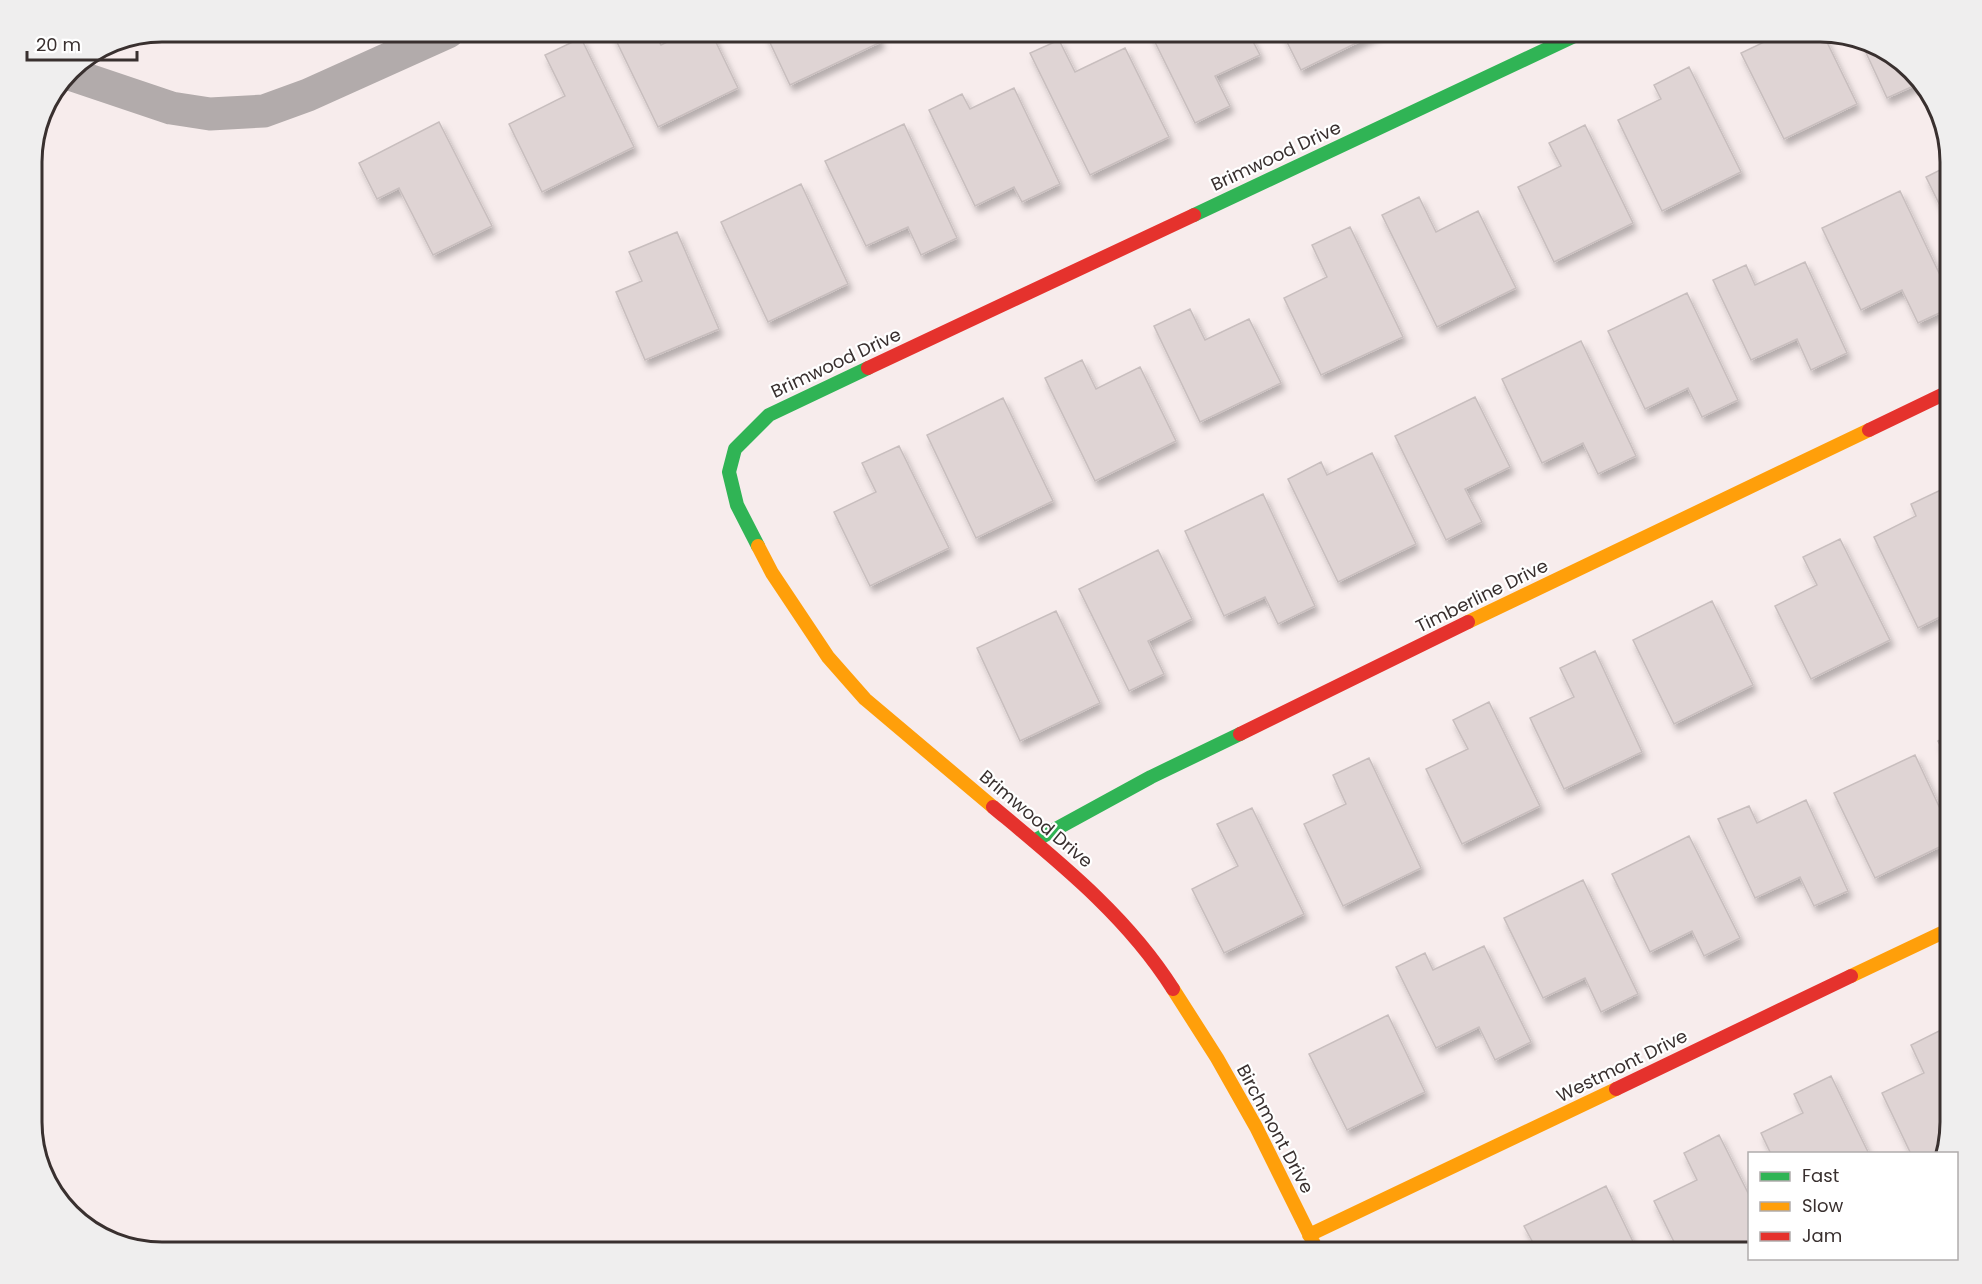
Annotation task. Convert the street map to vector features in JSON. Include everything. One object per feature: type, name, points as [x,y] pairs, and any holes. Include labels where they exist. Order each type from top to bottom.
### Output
[{"type":"street","points":[[78,76],[171,108],[210,114],[264,111],[308,95],[426,42]]},
{"type":"street","name":"Brimwood Drive","points":[[1196,1025],[1170,984],[1132,934],[1090,889],[865,699],[828,657],[772,573],[737,505],[729,472],[735,449],[769,415],[1562,42]]},
{"type":"street","name":"Timberline Drive","points":[[1034,841],[1161,772],[1940,396]]},
{"type":"street","name":"Westmont Drive","points":[[1309,1235],[1940,934]]},
{"type":"street","name":"Birchmont Drive","points":[[1196,1025],[1256,1127],[1313,1242]]},
{"type":"building","points":[[573,42],[583,42],[634,147],[542,192],[509,124],[565,96],[545,55]]},
{"type":"building","points":[[617,42],[659,42],[661,45],[667,42],[716,42],[738,88],[658,127]]},
{"type":"building","points":[[770,42],[881,42],[790,85]]},
{"type":"building","points":[[1055,42],[1060,42],[1075,72],[1125,48],[1169,137],[1090,175],[1030,53]]},
{"type":"building","points":[[1155,42],[1253,42],[1260,55],[1215,76],[1230,106],[1195,123]]},
{"type":"building","points":[[1287,42],[1358,42],[1301,70]]},
{"type":"building","points":[[1764,42],[1827,42],[1857,104],[1784,139],[1741,53]]},
{"type":"building","points":[[1865,51],[1887,62],[1913,86],[1887,98]]},
{"type":"building","points":[[1689,67],[1741,172],[1662,211],[1618,120],[1661,99],[1654,85]]},
{"type":"building","points":[[1014,88],[1060,184],[1022,202],[1014,187],[975,206],[929,110],[962,94],[970,109]]},
{"type":"building","points":[[439,122],[492,226],[433,255],[399,188],[377,199],[359,163]]},
{"type":"building","points":[[904,124],[957,238],[921,255],[908,227],[866,246],[825,161]]},
{"type":"building","points":[[1585,125],[1633,223],[1554,262],[1518,187],[1561,166],[1549,143]]},
{"type":"building","points":[[1940,170],[1940,206],[1926,177]]},
{"type":"building","points":[[801,184],[848,284],[768,322],[721,222]]},
{"type":"building","points":[[1900,191],[1940,275],[1940,313],[1918,323],[1902,290],[1861,310],[1822,228]]},
{"type":"building","points":[[1419,197],[1436,232],[1478,211],[1516,288],[1437,327],[1382,215]]},
{"type":"building","points":[[1350,227],[1403,337],[1321,375],[1284,298],[1327,277],[1312,245]]},
{"type":"building","points":[[677,232],[719,329],[645,360],[616,292],[642,281],[629,252]]},
{"type":"building","points":[[1805,262],[1847,353],[1811,370],[1797,339],[1751,360],[1713,280],[1746,265],[1755,285]]},
{"type":"building","points":[[1687,293],[1738,400],[1702,417],[1688,388],[1645,409],[1608,331]]},
{"type":"building","points":[[1190,309],[1205,340],[1249,319],[1281,383],[1200,422],[1154,326]]},
{"type":"building","points":[[1581,341],[1636,456],[1598,474],[1583,443],[1542,463],[1502,379]]},
{"type":"building","points":[[1082,360],[1096,389],[1140,367],[1176,441],[1095,481],[1045,378]]},
{"type":"building","points":[[1475,397],[1510,467],[1465,489],[1482,522],[1446,540],[1395,436]]},
{"type":"building","points":[[1003,398],[1053,501],[976,538],[927,435]]},
{"type":"building","points":[[899,446],[949,548],[870,586],[834,512],[876,492],[862,463]]},
{"type":"building","points":[[1372,453],[1416,544],[1338,582],[1288,479],[1321,462],[1327,475]]},
{"type":"building","points":[[1940,490],[1940,617],[1918,628],[1874,537],[1916,516],[1911,504]]},
{"type":"building","points":[[1263,494],[1315,606],[1278,624],[1265,597],[1224,616],[1185,531]]},
{"type":"building","points":[[1840,539],[1890,640],[1811,679],[1775,606],[1817,585],[1803,557]]},
{"type":"building","points":[[1158,550],[1192,619],[1148,641],[1164,674],[1129,691],[1079,589]]},
{"type":"building","points":[[1712,601],[1753,685],[1674,724],[1633,640]]},
{"type":"building","points":[[1056,611],[1100,703],[1020,741],[977,648]]},
{"type":"building","points":[[1595,651],[1642,752],[1564,789],[1530,718],[1574,697],[1560,668]]},
{"type":"building","points":[[1489,702],[1540,806],[1462,844],[1426,769],[1468,749],[1453,720]]},
{"type":"building","points":[[1915,755],[1940,809],[1940,847],[1875,878],[1834,793]]},
{"type":"building","points":[[1369,758],[1421,868],[1343,906],[1304,824],[1346,804],[1333,775]]},
{"type":"building","points":[[1806,800],[1848,891],[1814,906],[1800,877],[1755,898],[1718,819],[1749,806],[1757,823]]},
{"type":"building","points":[[1252,808],[1304,914],[1224,953],[1192,889],[1238,866],[1217,824]]},
{"type":"building","points":[[1689,836],[1740,938],[1704,956],[1692,931],[1650,952],[1612,874]]},
{"type":"building","points":[[1583,880],[1638,994],[1601,1012],[1585,978],[1543,998],[1504,918]]},
{"type":"building","points":[[1484,946],[1531,1042],[1495,1060],[1479,1027],[1436,1048],[1396,967],[1425,953],[1433,970]]},
{"type":"building","points":[[1388,1015],[1425,1092],[1347,1130],[1309,1054]]},
{"type":"building","points":[[1940,1030],[1940,1130],[1936,1152],[1910,1152],[1882,1093],[1924,1073],[1911,1045]]},
{"type":"building","points":[[1831,1076],[1868,1152],[1770,1152],[1761,1133],[1803,1113],[1794,1094]]},
{"type":"building","points":[[1719,1135],[1748,1193],[1748,1242],[1674,1242],[1654,1201],[1697,1180],[1684,1153]]},
{"type":"building","points":[[1606,1186],[1633,1242],[1533,1242],[1524,1226]]},
{"type":"traffic: fast","points":[[1194,215],[1562,42]]},
{"type":"traffic: fast","points":[[758,546],[737,505],[729,472],[735,449],[769,415],[868,368]]},
{"type":"traffic: fast","points":[[1034,841],[1151,777],[1240,734]]},
{"type":"traffic: slow","points":[[1468,622],[1869,430]]},
{"type":"traffic: slow","points":[[758,546],[772,573],[828,657],[865,699],[993,807]]},
{"type":"traffic: slow","points":[[1851,976],[1940,934]]},
{"type":"traffic: slow","points":[[1173,989],[1217,1058],[1256,1127],[1313,1242]]},
{"type":"traffic: slow","points":[[1309,1235],[1616,1089]]},
{"type":"traffic: jam","points":[[868,368],[1194,215]]},
{"type":"traffic: jam","points":[[1869,430],[1940,396]]},
{"type":"traffic: jam","points":[[1240,734],[1468,622]]},
{"type":"traffic: jam","points":[[993,807],[1067,870],[1113,914],[1155,962],[1173,989]]},
{"type":"traffic: jam","points":[[1616,1089],[1851,976]]}]
